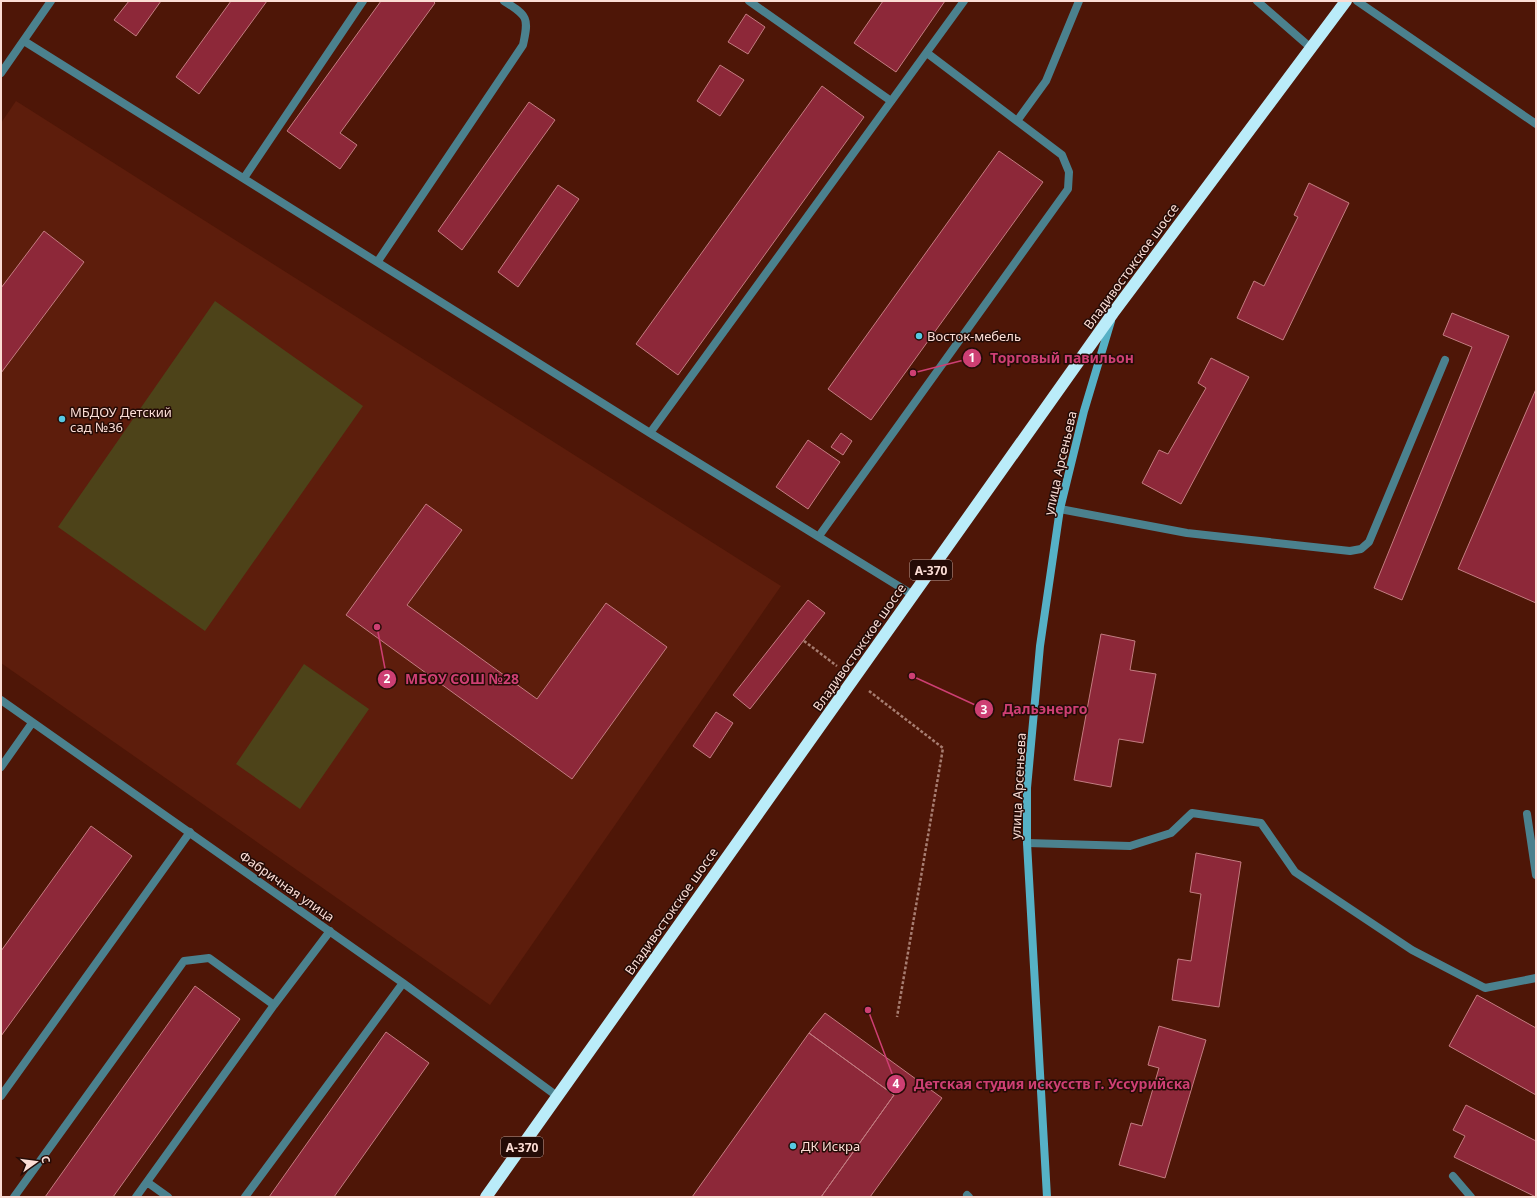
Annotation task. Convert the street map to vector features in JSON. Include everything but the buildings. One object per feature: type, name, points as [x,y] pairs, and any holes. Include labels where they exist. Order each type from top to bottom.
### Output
[{"type":"highway","name":"Владивостокское шоссе","points":[[486,1197],[1113,312],[1346,1]]},
{"type":"street","points":[[1,73],[51,1]]},
{"type":"street","points":[[244,178],[363,1]]},
{"type":"street","points":[[378,261],[523,45],[528,24],[521,11],[504,1]]},
{"type":"street","points":[[749,1],[891,101]]},
{"type":"street","points":[[650,433],[964,1]]},
{"type":"street","points":[[1017,121],[1046,81],[1079,1]]},
{"type":"street","points":[[1257,1],[1311,48]]},
{"type":"street","points":[[1357,1],[1536,124]]},
{"type":"street","points":[[24,41],[378,261],[650,433],[913,595]]},
{"type":"street","points":[[819,536],[1068,189],[1069,172],[1062,155],[926,53]]},
{"type":"street","name":"улица Арсеньева","points":[[1047,1197],[1027,843],[1027,788],[1040,646],[1060,509],[1084,411],[1113,312]]},
{"type":"street","points":[[1060,509],[1187,533],[1350,551],[1361,549],[1369,542],[1445,360]]},
{"type":"street","name":"Фабричная улица","points":[[1,700],[330,931],[557,1096]]},
{"type":"street","points":[[1,767],[32,723]]},
{"type":"street","points":[[1027,843],[1130,846],[1171,833],[1192,813],[1261,823],[1295,872],[1412,950],[1484,988],[1536,978]]},
{"type":"street","points":[[1528,814],[1536,875]]},
{"type":"street","points":[[1,1096],[190,832]]},
{"type":"street","points":[[136,1197],[274,1005],[330,931]]},
{"type":"street","points":[[14,1197],[184,961],[209,958],[274,1005]]},
{"type":"street","points":[[245,1197],[403,983]]},
{"type":"street","points":[[1453,1176],[1472,1197]]},
{"type":"street","points":[[147,1182],[168,1197]]},
{"type":"path","points":[[804,641],[842,670]]},
{"type":"path","points":[[867,689],[943,748],[898,1017]]},
{"type":"shaded area","points":[[16,101],[781,586],[490,1005],[1,663],[1,123]]},
{"type":"shaded area","points":[[215,301],[363,406],[205,631],[58,527]]},
{"type":"shaded area","points":[[304,664],[369,709],[300,809],[236,764]]},
{"type":"place","name":"Восток-мебель","points":[[919,336]]},
{"type":"place","name":"Торговый павильон","points":[[913,373]]},
{"type":"place","name":"МБДОУ Детский сад №36","points":[[62,419]]},
{"type":"place","name":"МБОУ СОШ №28","points":[[377,627]]},
{"type":"place","name":"Дальэнерго","points":[[912,676]]},
{"type":"place","name":"Детская студия искусств г. Уссурийска","points":[[868,1010]]},
{"type":"place","name":"ДК Искра","points":[[793,1146]]}]
